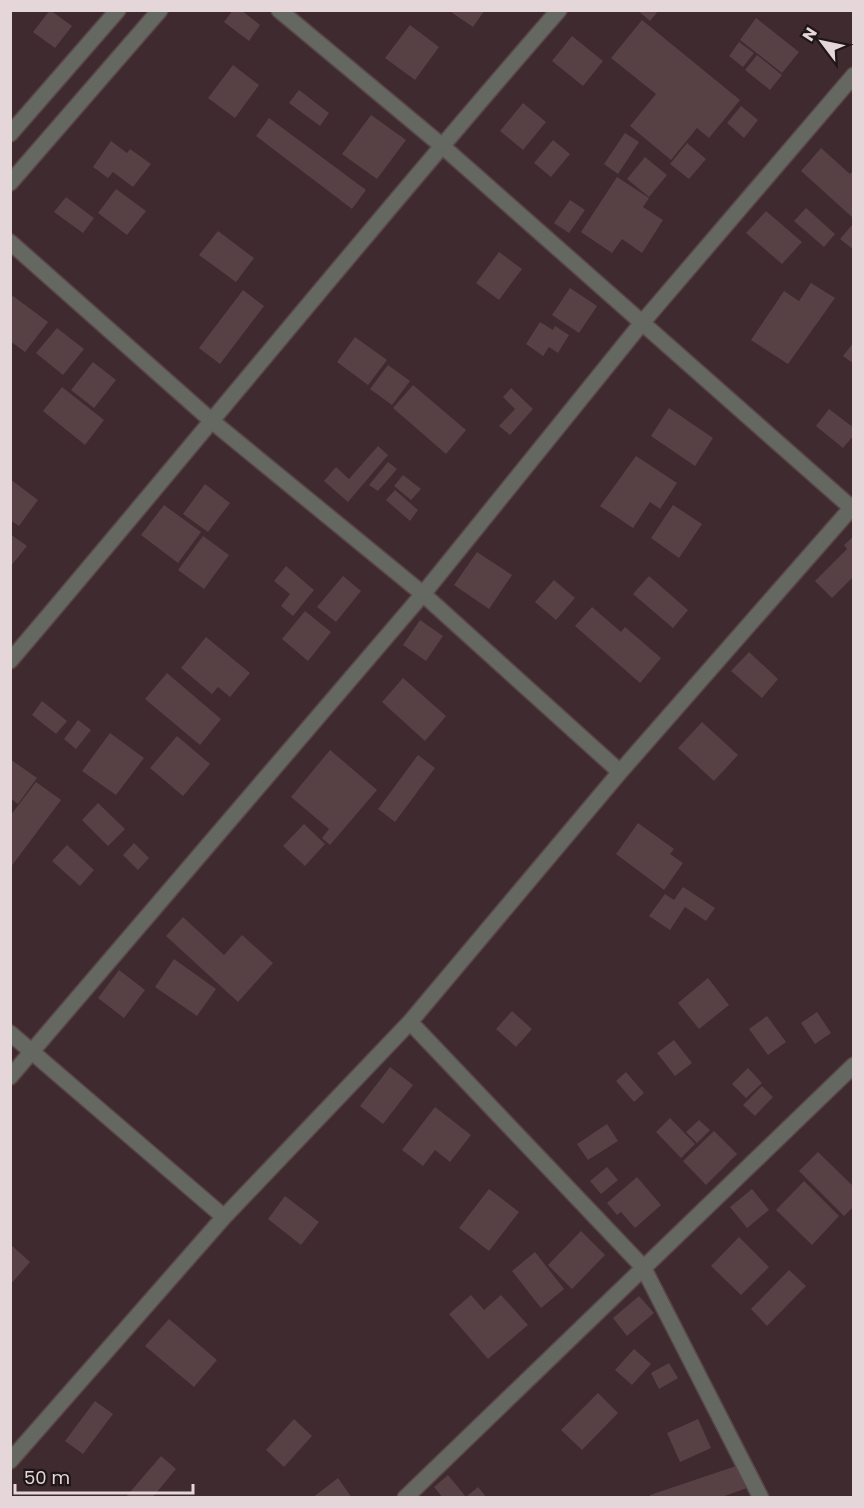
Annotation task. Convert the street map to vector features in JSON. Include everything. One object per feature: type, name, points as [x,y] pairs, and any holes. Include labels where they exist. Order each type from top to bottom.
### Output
[{"type":"street","points":[[10,134],[118,10]]},
{"type":"street","points":[[10,183],[160,10]]},
{"type":"street","points":[[10,1461],[224,1217],[410,1022],[620,772],[853,508],[641,324],[441,145],[279,10]]},
{"type":"street","points":[[10,662],[213,422],[441,145],[559,10]]},
{"type":"street","points":[[10,1077],[423,594],[641,324],[854,75]]},
{"type":"street","points":[[10,242],[213,422],[423,594],[620,772]]},
{"type":"street","points":[[410,1022],[643,1267],[761,1497]]},
{"type":"street","points":[[10,1033],[224,1217]]},
{"type":"street","points":[[405,1497],[854,1065]]},
{"type":"building","points":[[50,10],[72,26],[55,48],[33,32]]},
{"type":"building","points":[[233,10],[241,10],[260,25],[249,41],[224,22]]},
{"type":"building","points":[[448,10],[485,10],[473,27]]},
{"type":"building","points":[[637,10],[659,10],[650,21]]},
{"type":"building","points":[[756,18],[799,52],[782,73],[740,40]]},
{"type":"building","points":[[642,20],[740,100],[709,138],[697,128],[671,160],[630,126],[656,94],[611,58]]},
{"type":"building","points":[[410,25],[439,47],[415,80],[385,58]]},
{"type":"building","points":[[572,36],[603,61],[583,86],[552,61]]},
{"type":"building","points":[[739,42],[754,53],[743,67],[729,56]]},
{"type":"building","points":[[757,55],[782,75],[770,90],[745,70]]},
{"type":"building","points":[[233,65],[259,85],[235,118],[208,98]]},
{"type":"building","points":[[299,90],[329,113],[320,126],[289,103]]},
{"type":"building","points":[[523,103],[546,122],[523,150],[500,131]]},
{"type":"building","points":[[741,106],[758,120],[744,138],[727,123]]},
{"type":"building","points":[[371,115],[406,140],[377,179],[342,154]]},
{"type":"building","points":[[269,118],[366,190],[352,209],[256,136]]},
{"type":"building","points":[[625,133],[639,142],[618,174],[604,164]]},
{"type":"building","points":[[553,140],[570,154],[551,177],[534,163]]},
{"type":"building","points":[[111,141],[127,153],[130,149],[151,164],[133,187],[113,172],[108,178],[93,167]]},
{"type":"building","points":[[687,143],[706,159],[689,179],[670,164]]},
{"type":"building","points":[[821,148],[850,174],[854,170],[852,217],[801,171]]},
{"type":"building","points":[[645,157],[667,175],[649,197],[627,179]]},
{"type":"building","points":[[617,177],[649,198],[643,207],[663,220],[642,253],[622,239],[612,253],[581,232]]},
{"type":"building","points":[[116,189],[146,211],[127,235],[98,213]]},
{"type":"building","points":[[66,197],[94,218],[83,233],[54,212]]},
{"type":"building","points":[[570,200],[585,210],[569,233],[554,223]]},
{"type":"building","points":[[806,208],[835,234],[824,247],[794,221]]},
{"type":"building","points":[[766,211],[802,242],[782,264],[746,233]]},
{"type":"building","points":[[852,225],[854,227],[854,250],[840,239]]},
{"type":"building","points":[[218,231],[254,258],[236,282],[199,255]]},
{"type":"building","points":[[499,252],[522,269],[499,300],[476,283]]},
{"type":"building","points":[[811,283],[835,298],[788,364],[751,340],[784,291],[799,301]]},
{"type":"building","points":[[570,288],[597,306],[579,333],[552,315]]},
{"type":"building","points":[[243,290],[264,306],[220,364],[199,348]]},
{"type":"building","points":[[13,296],[48,322],[25,352],[10,341],[10,299]]},
{"type":"building","points":[[540,322],[553,330],[555,326],[569,335],[558,353],[549,347],[543,356],[526,344]]},
{"type":"building","points":[[57,328],[84,349],[63,375],[36,353]]},
{"type":"building","points":[[355,337],[387,360],[368,385],[337,362]]},
{"type":"building","points":[[854,342],[854,364],[843,356]]},
{"type":"building","points":[[93,362],[116,380],[94,408],[71,390]]},
{"type":"building","points":[[388,365],[410,381],[392,405],[370,389]]},
{"type":"building","points":[[413,385],[466,430],[446,454],[393,408]]},
{"type":"building","points":[[62,387],[104,420],[85,445],[43,411]]},
{"type":"building","points":[[511,388],[533,409],[510,435],[499,426],[515,409],[503,397]]},
{"type":"building","points":[[669,408],[713,438],[695,466],[651,436]]},
{"type":"building","points":[[829,409],[854,428],[854,435],[843,448],[816,426]]},
{"type":"building","points":[[378,446],[388,455],[348,502],[324,481],[336,467],[349,479]]},
{"type":"building","points":[[636,456],[677,483],[660,509],[650,502],[633,528],[600,506]]},
{"type":"building","points":[[388,462],[397,469],[378,491],[369,485]]},
{"type":"building","points":[[403,475],[421,489],[411,500],[394,486]]},
{"type":"building","points":[[10,479],[38,500],[19,526],[10,520]]},
{"type":"building","points":[[205,484],[230,503],[208,532],[183,514]]},
{"type":"building","points":[[395,490],[418,510],[410,521],[386,500]]},
{"type":"building","points":[[164,505],[201,532],[178,563],[141,535]]},
{"type":"building","points":[[673,505],[702,524],[679,558],[651,538]]},
{"type":"building","points":[[10,534],[27,546],[10,567]]},
{"type":"building","points":[[203,536],[229,555],[204,589],[178,570]]},
{"type":"building","points":[[854,536],[854,576],[832,598],[815,581],[847,549],[844,545]]},
{"type":"building","points":[[477,552],[512,575],[489,609],[454,585]]},
{"type":"building","points":[[286,566],[314,590],[293,616],[281,606],[290,594],[274,581]]},
{"type":"building","points":[[343,576],[361,591],[336,622],[317,607]]},
{"type":"building","points":[[649,576],[688,610],[673,628],[633,594]]},
{"type":"building","points":[[554,580],[575,598],[556,620],[535,602]]},
{"type":"building","points":[[592,607],[621,632],[625,627],[661,658],[640,683],[575,626]]},
{"type":"building","points":[[305,611],[331,632],[308,661],[282,639]]},
{"type":"building","points":[[420,620],[443,636],[426,661],[403,645]]},
{"type":"building","points":[[206,637],[250,673],[230,697],[218,687],[212,694],[181,668]]},
{"type":"building","points":[[749,652],[778,679],[762,698],[731,671]]},
{"type":"building","points":[[167,673],[221,719],[200,745],[145,699]]},
{"type":"building","points":[[403,678],[446,716],[425,741],[382,702]]},
{"type":"building","points":[[42,701],[67,721],[56,734],[32,715]]},
{"type":"building","points":[[78,720],[91,730],[76,749],[64,739]]},
{"type":"building","points":[[702,722],[738,755],[714,781],[678,748]]},
{"type":"building","points":[[110,733],[144,758],[116,795],[82,771]]},
{"type":"building","points":[[177,736],[210,764],[183,796],[150,768]]},
{"type":"building","points":[[330,750],[377,790],[330,845],[322,838],[329,829],[291,797]]},
{"type":"building","points":[[418,755],[435,768],[395,822],[378,809]]},
{"type":"building","points":[[10,759],[37,778],[18,804],[10,798]]},
{"type":"building","points":[[36,782],[61,800],[10,868],[10,816]]},
{"type":"building","points":[[98,803],[125,829],[108,846],[82,820]]},
{"type":"building","points":[[638,823],[674,849],[670,854],[683,863],[664,890],[616,854]]},
{"type":"building","points":[[304,824],[325,844],[305,866],[283,846]]},
{"type":"building","points":[[134,843],[149,858],[138,870],[123,855]]},
{"type":"building","points":[[67,845],[94,870],[80,886],[52,861]]},
{"type":"building","points":[[683,887],[715,908],[706,921],[685,907],[670,930],[649,916],[665,894],[674,900]]},
{"type":"building","points":[[183,917],[224,955],[242,935],[273,963],[238,1002],[166,936]]},
{"type":"building","points":[[174,959],[216,989],[197,1016],[155,987]]},
{"type":"building","points":[[119,970],[145,990],[124,1018],[98,998]]},
{"type":"building","points":[[708,978],[729,1005],[699,1029],[678,1003]]},
{"type":"building","points":[[512,1011],[532,1029],[516,1047],[496,1029]]},
{"type":"building","points":[[817,1012],[831,1033],[815,1044],[801,1023]]},
{"type":"building","points":[[767,1016],[786,1042],[768,1055],[749,1029]]},
{"type":"building","points":[[674,1040],[692,1063],[675,1076],[657,1053]]},
{"type":"building","points":[[390,1067],[413,1085],[383,1124],[360,1106]]},
{"type":"building","points":[[748,1068],[762,1083],[746,1098],[732,1084]]},
{"type":"building","points":[[626,1072],[644,1093],[634,1102],[616,1081]]},
{"type":"building","points":[[762,1086],[773,1097],[755,1116],[743,1105]]},
{"type":"building","points":[[435,1107],[471,1135],[450,1162],[435,1150],[423,1166],[402,1150]]},
{"type":"building","points":[[670,1118],[695,1144],[681,1158],[656,1132]]},
{"type":"building","points":[[699,1120],[710,1130],[697,1143],[686,1132]]},
{"type":"building","points":[[607,1124],[618,1141],[588,1160],[577,1144]]},
{"type":"building","points":[[714,1131],[737,1154],[706,1185],[683,1161]]},
{"type":"building","points":[[818,1152],[854,1187],[854,1206],[844,1216],[799,1171]]},
{"type":"building","points":[[607,1167],[618,1180],[601,1194],[590,1181]]},
{"type":"building","points":[[637,1177],[661,1205],[635,1228],[621,1212],[617,1215],[607,1203]]},
{"type":"building","points":[[804,1181],[839,1216],[812,1245],[776,1210]]},
{"type":"building","points":[[489,1189],[519,1212],[489,1251],[459,1228]]},
{"type":"building","points":[[752,1189],[769,1210],[747,1228],[730,1207]]},
{"type":"building","points":[[285,1196],[319,1222],[301,1245],[268,1219]]},
{"type":"building","points":[[581,1231],[605,1255],[572,1289],[548,1265]]},
{"type":"building","points":[[739,1237],[769,1267],[741,1295],[711,1266]]},
{"type":"building","points":[[10,1244],[30,1262],[10,1285]]},
{"type":"building","points":[[535,1252],[564,1289],[541,1308],[512,1271]]},
{"type":"building","points":[[789,1270],[806,1286],[767,1326],[751,1309]]},
{"type":"building","points":[[471,1295],[484,1310],[501,1295],[528,1325],[488,1359],[449,1314]]},
{"type":"building","points":[[639,1296],[654,1313],[627,1336],[613,1318]]},
{"type":"building","points":[[169,1319],[217,1360],[194,1387],[145,1346]]},
{"type":"building","points":[[634,1349],[651,1364],[632,1385],[615,1370]]},
{"type":"building","points":[[669,1363],[678,1378],[659,1389],[651,1373]]},
{"type":"building","points":[[598,1393],[618,1413],[582,1450],[561,1430]]},
{"type":"building","points":[[95,1401],[113,1414],[83,1454],[65,1441]]},
{"type":"building","points":[[294,1419],[312,1436],[284,1467],[266,1450]]},
{"type":"building","points":[[698,1419],[711,1448],[680,1462],[667,1433]]},
{"type":"building","points":[[161,1456],[176,1469],[152,1498],[125,1498]]},
{"type":"building","points":[[739,1465],[747,1488],[719,1498],[650,1498],[650,1495]]},
{"type":"building","points":[[448,1475],[466,1497],[478,1487],[487,1498],[443,1498],[434,1487]]},
{"type":"building","points":[[338,1478],[352,1498],[312,1498]]}]
